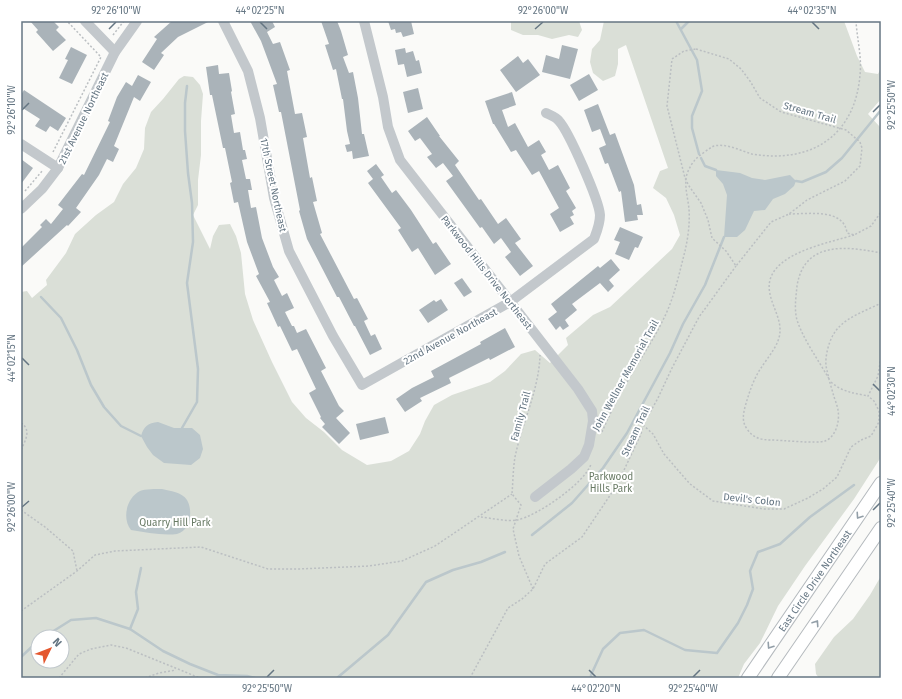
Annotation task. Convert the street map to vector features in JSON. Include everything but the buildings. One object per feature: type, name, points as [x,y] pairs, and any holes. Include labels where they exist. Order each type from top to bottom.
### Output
[{"type":"main road","name":"East Circle Drive Northeast","points":[[748,678],[881,483]]},
{"type":"main road","points":[[778,678],[881,528]]},
{"type":"street","points":[[85,21],[114,52]]},
{"type":"street","name":"21st Avenue Northeast","points":[[21,210],[42,189],[58,168],[114,52],[137,21]]},
{"type":"street","name":"17th Street Northeast","points":[[223,21],[248,71],[260,118],[274,198],[288,251],[333,336],[362,385]]},
{"type":"street","name":"Parkwood Hills Drive Northeast","points":[[364,21],[383,97],[388,127],[400,160],[578,389],[592,411],[593,420],[589,445],[584,457],[535,497]]},
{"type":"street","name":"22nd Avenue Northeast","points":[[362,385],[510,302],[594,239],[599,227],[600,213],[596,198],[566,130],[558,119],[546,113]]},
{"type":"street","points":[[21,144],[58,168]]},
{"type":"path","points":[[25,192],[48,162],[101,57],[67,21]]},
{"type":"path","points":[[112,36],[124,21]]},
{"type":"path","points":[[686,178],[695,160],[714,146],[734,147],[751,153],[771,156],[802,153],[818,147],[842,128],[851,114],[860,82],[860,52],[856,21]]},
{"type":"path","name":"Stream Trail","points":[[533,589],[546,564],[582,537],[617,485],[641,434],[643,425],[699,317],[736,266],[771,222],[789,214],[807,200],[845,182],[860,166],[862,148],[860,142],[846,130],[781,112],[760,98],[741,69],[729,59],[696,50],[684,51],[672,59],[667,106],[689,186],[701,203],[708,220],[712,238],[726,251],[736,266]]},
{"type":"path","name":"John Wellner Memorial Trail","points":[[601,433],[631,374],[663,320],[676,286],[687,241],[689,210],[686,178]]},
{"type":"path","points":[[881,212],[871,226],[854,235],[802,252],[785,260],[774,271],[769,284],[772,303],[780,324],[780,332],[773,351],[761,368],[749,391],[742,416],[745,426],[751,435],[762,440],[805,441],[816,443],[825,442],[833,435],[837,426],[838,410],[826,365],[829,346],[835,331],[848,319],[881,304]]},
{"type":"path","points":[[789,214],[831,216],[842,221],[846,227],[847,233],[854,235]]},
{"type":"path","points":[[881,253],[863,249],[841,248],[822,251],[808,261],[798,279],[795,300],[797,318],[804,337],[830,381],[838,388],[851,393],[868,396],[878,376],[881,357]]},
{"type":"path","name":"Family Trail","points":[[517,520],[521,505],[512,494],[515,457],[540,366],[541,341]]},
{"type":"path","name":"Devil's Colon","points":[[643,425],[653,434],[664,454],[690,484],[713,501],[764,509],[784,509],[823,489],[837,477],[850,448],[860,440],[871,436],[879,422],[879,411],[874,401],[868,396]]},
{"type":"path","points":[[21,423],[27,430],[27,436],[21,450]]},
{"type":"path","points":[[481,516],[517,520],[546,508],[587,472],[592,459]]},
{"type":"path","points":[[21,610],[77,570],[95,555],[115,551],[201,547],[268,569],[369,566],[402,561],[435,546],[512,494]]},
{"type":"path","points":[[21,510],[73,551],[77,570]]},
{"type":"path","points":[[470,678],[508,608],[522,599],[533,589],[519,556],[513,529],[517,520]]},
{"type":"path","points":[[59,678],[79,654],[91,649],[111,645],[126,648],[200,678]]},
{"type":"path","points":[[145,678],[158,673],[178,670]]},
{"type":"green space","points":[[511,21],[579,21],[582,30],[578,37],[569,35],[552,39],[538,35],[523,35],[511,30]]},
{"type":"green space","points":[[604,21],[844,21],[857,56],[865,72],[878,74],[881,68],[881,99],[868,114],[881,127],[881,457],[854,499],[778,606],[760,643],[744,664],[738,678],[21,678],[21,292],[27,291],[32,298],[47,285],[46,280],[66,253],[75,234],[96,215],[114,202],[123,184],[136,168],[144,149],[145,128],[151,112],[179,79],[184,76],[193,77],[200,85],[203,94],[198,205],[193,215],[210,249],[213,236],[219,225],[230,224],[236,236],[241,253],[245,294],[253,320],[292,402],[306,418],[324,432],[342,450],[367,465],[391,461],[409,451],[420,434],[434,405],[452,395],[490,382],[505,371],[521,354],[535,350],[550,363],[568,345],[566,338],[593,315],[610,307],[672,249],[680,235],[674,215],[666,198],[653,188],[660,171],[668,168],[626,45],[618,49],[618,64],[615,76],[603,81],[593,73],[590,62],[592,49],[600,40]]},
{"type":"green space","points":[[881,576],[881,678],[819,678],[816,674],[815,664],[834,637],[853,619]]},
{"type":"shaded area","points":[[716,170],[740,173],[752,178],[765,180],[790,175],[796,181],[794,186],[785,194],[773,199],[765,210],[754,211],[745,230],[737,237],[724,237],[727,195],[723,184],[716,176]]},
{"type":"shaded area","points":[[158,422],[174,428],[192,428],[200,435],[203,449],[200,458],[191,465],[164,463],[153,455],[141,436],[147,426]]},
{"type":"shaded area","points":[[148,489],[162,489],[182,495],[187,500],[190,509],[190,520],[185,529],[177,534],[154,534],[131,530],[128,525],[126,515],[131,498],[140,491]]},
{"type":"waterway","points":[[676,21],[697,60],[702,91],[692,116],[692,128],[699,154]]},
{"type":"waterway","points":[[681,29],[689,21]]},
{"type":"waterway","points":[[182,428],[197,402],[198,369],[187,283],[193,242],[192,203],[185,131],[185,103],[187,86]]},
{"type":"waterway","points":[[796,181],[802,182],[826,172],[842,158],[881,110]]},
{"type":"waterway","points":[[701,158],[705,166],[716,170]]},
{"type":"waterway","points":[[532,535],[572,503],[603,468],[627,433],[670,353],[683,324],[705,285],[724,237]]},
{"type":"waterway","points":[[41,297],[61,318],[77,350],[91,385],[104,407],[121,426],[141,436]]},
{"type":"waterway","points":[[591,678],[603,649],[620,633],[644,630],[685,650],[717,653],[738,623],[747,605],[753,589],[750,571],[758,552],[780,544],[810,517],[854,485]]},
{"type":"waterway","points":[[337,678],[388,635],[426,582],[453,570],[481,562],[505,552]]},
{"type":"waterway","points":[[130,629],[138,609],[136,592],[141,568]]},
{"type":"waterway","points":[[57,629],[71,620],[96,618],[130,629],[163,651],[218,675],[247,676],[255,678]]},
{"type":"waterway","points":[[21,657],[30,649]]},
{"type":"park label","name":"Parkwood Hills Park","points":[[611,482]]},
{"type":"park label","name":"Quarry Hill Park","points":[[175,522]]}]
